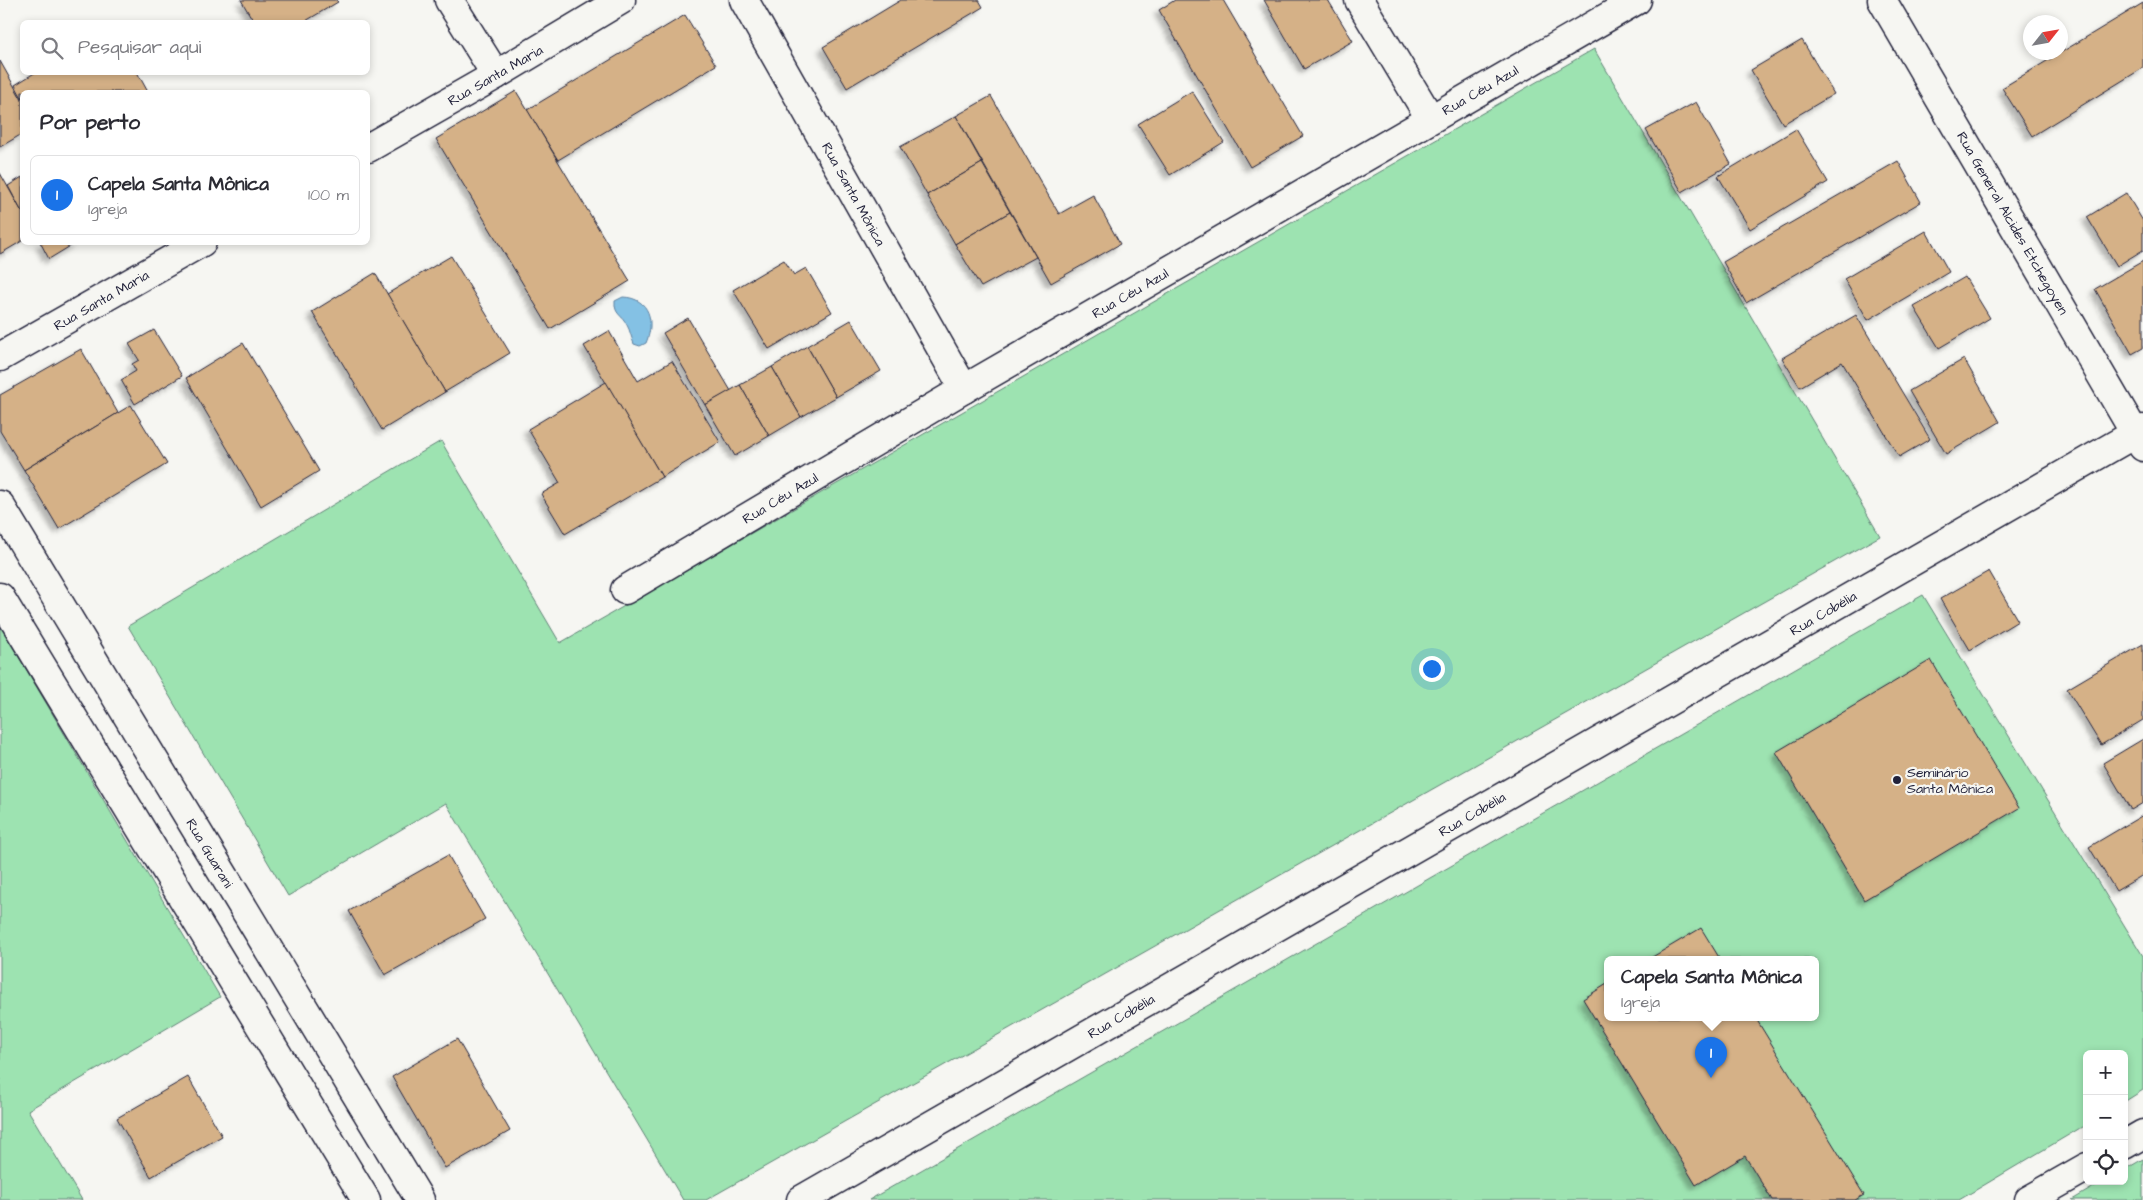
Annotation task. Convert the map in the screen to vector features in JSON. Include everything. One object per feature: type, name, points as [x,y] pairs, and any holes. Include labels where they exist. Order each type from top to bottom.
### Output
[{"type":"street","points":[[449,0],[496,75]]},
{"type":"street","name":"Rua Santa Maria","points":[[370,147],[496,75],[620,0]]},
{"type":"street","name":"Rua Santa Mônica","points":[[744,0],[964,389]]},
{"type":"street","points":[[1359,0],[1430,118]]},
{"type":"street","name":"Rua Céu Azul","points":[[625,590],[964,389],[1637,0]]},
{"type":"street","name":"Rua General Alcides Etchegoyen","points":[[1882,0],[2140,436]]},
{"type":"street","name":"Rua Santa Maria","points":[[0,357],[197,245]]},
{"type":"street","name":"Rua Cobélia","points":[[801,1200],[2140,436]]},
{"type":"street","name":"Rua Guarani","points":[[0,505],[420,1200]]},
{"type":"street","points":[[0,597],[366,1200]]},
{"type":"street","points":[[2128,1143],[2143,1134]]},
{"type":"street","points":[[2029,1200],[2083,1169]]},
{"type":"green space","points":[[1594,49],[1880,536],[706,1200],[683,1200],[446,803],[288,896],[128,626],[441,441],[560,643]]},
{"type":"green space","points":[[1923,595],[2143,956],[2143,1090],[2128,1099],[2128,1050],[2083,1050],[2083,1126],[1959,1200],[869,1200]]},
{"type":"green space","points":[[0,625],[220,997],[28,1110],[82,1200],[0,1200]]},
{"type":"green space","points":[[2143,1159],[2143,1200],[2072,1200],[2097,1185],[2128,1185],[2128,1168]]},
{"type":"water","points":[[623,297],[632,298],[639,302],[645,306],[648,312],[650,319],[649,335],[646,343],[640,346],[634,344],[625,321],[616,309],[615,301]]},
{"type":"building","points":[[241,0],[336,0],[338,2],[307,20],[253,20]]},
{"type":"building","points":[[901,0],[979,0],[983,7],[847,88],[823,47]]},
{"type":"building","points":[[1175,0],[1223,0],[1303,136],[1250,167],[1159,10]]},
{"type":"building","points":[[1264,0],[1328,0],[1353,41],[1304,69]]},
{"type":"building","points":[[2143,3],[2143,68],[2032,136],[2002,88],[2048,60],[2068,60],[2068,48]]},
{"type":"building","points":[[685,15],[716,65],[558,160],[527,110]]},
{"type":"building","points":[[1802,40],[1834,94],[1783,124],[1751,70]]},
{"type":"building","points":[[0,61],[20,96],[20,135],[0,147]]},
{"type":"building","points":[[31,75],[139,75],[147,90],[20,90],[20,94],[15,85]]},
{"type":"building","points":[[516,91],[630,281],[550,329],[436,139]]},
{"type":"building","points":[[1192,91],[1224,142],[1170,175],[1138,124]]},
{"type":"building","points":[[991,96],[1059,214],[1093,195],[1120,244],[1051,283],[956,116]]},
{"type":"building","points":[[1696,102],[1731,164],[1682,192],[1646,130]]},
{"type":"building","points":[[956,116],[982,163],[927,195],[900,147]]},
{"type":"building","points":[[1796,129],[1828,182],[1750,229],[1718,176]]},
{"type":"building","points":[[1898,161],[1921,202],[1746,303],[1723,262]]},
{"type":"building","points":[[982,163],[1010,212],[955,244],[927,195]]},
{"type":"building","points":[[0,173],[20,208],[20,242],[0,254]]},
{"type":"building","points":[[20,178],[20,208],[8,186]]},
{"type":"building","points":[[2126,193],[2143,221],[2143,250],[2117,266],[2087,217]]},
{"type":"building","points":[[1010,212],[1036,257],[981,287],[955,244]]},
{"type":"building","points":[[1926,231],[1949,272],[1868,320],[1844,279]]},
{"type":"building","points":[[42,245],[72,245],[49,259]]},
{"type":"building","points":[[451,256],[510,353],[445,392],[387,294]]},
{"type":"building","points":[[784,260],[794,275],[806,268],[832,312],[769,349],[733,290]]},
{"type":"building","points":[[2143,261],[2143,348],[2132,354],[2095,289]]},
{"type":"building","points":[[375,273],[445,392],[382,430],[312,312]]},
{"type":"building","points":[[1965,277],[1990,318],[1939,348],[1914,307]]},
{"type":"building","points":[[1856,315],[1930,439],[1899,457],[1842,362],[1800,387],[1782,358]]},
{"type":"building","points":[[688,318],[731,391],[705,405],[663,333]]},
{"type":"building","points":[[851,320],[881,371],[836,397],[807,346]]},
{"type":"building","points":[[154,330],[182,376],[135,404],[121,380],[136,371],[132,364],[139,360],[129,344]]},
{"type":"building","points":[[609,331],[638,381],[672,361],[720,442],[662,477],[584,346]]},
{"type":"building","points":[[243,343],[319,471],[261,506],[186,378]]},
{"type":"building","points":[[807,346],[836,397],[801,417],[772,367]]},
{"type":"building","points":[[81,349],[118,413],[24,470],[0,431],[0,395]]},
{"type":"building","points":[[1964,359],[2000,422],[1946,454],[1909,391]]},
{"type":"building","points":[[772,367],[801,417],[769,436],[740,385]]},
{"type":"building","points":[[606,382],[662,477],[565,534],[541,494],[560,483],[528,429]]},
{"type":"building","points":[[740,385],[769,436],[735,456],[705,405]]},
{"type":"building","points":[[131,405],[167,464],[59,529],[24,470]]},
{"type":"building","points":[[1989,571],[2018,621],[1970,650],[1940,599]]},
{"type":"building","points":[[2143,644],[2143,720],[2101,745],[2067,689]]},
{"type":"building","name":"Seminário Santa Mônica","points":[[1931,660],[2019,808],[1864,900],[1776,752]]},
{"type":"building","points":[[2143,739],[2143,803],[2131,810],[2103,763]]},
{"type":"building","points":[[2143,815],[2143,875],[2116,891],[2089,847]]},
{"type":"building","points":[[448,855],[485,919],[385,975],[349,911]]},
{"type":"building","points":[[1701,928],[1718,956],[1654,956]]},
{"type":"building","points":[[1604,986],[1604,1021],[1757,1021],[1864,1195],[1855,1200],[1772,1200],[1745,1156],[1696,1185],[1583,999]]},
{"type":"building","points":[[457,1039],[510,1131],[445,1168],[392,1077]]},
{"type":"building","points":[[188,1077],[222,1136],[151,1177],[117,1118]]},
{"type":"place","name":"Seminário Santa Mônica","points":[[1897,780]]},
{"type":"place","name":"Capela Santa Mônica","points":[[1711,1078]]}]
